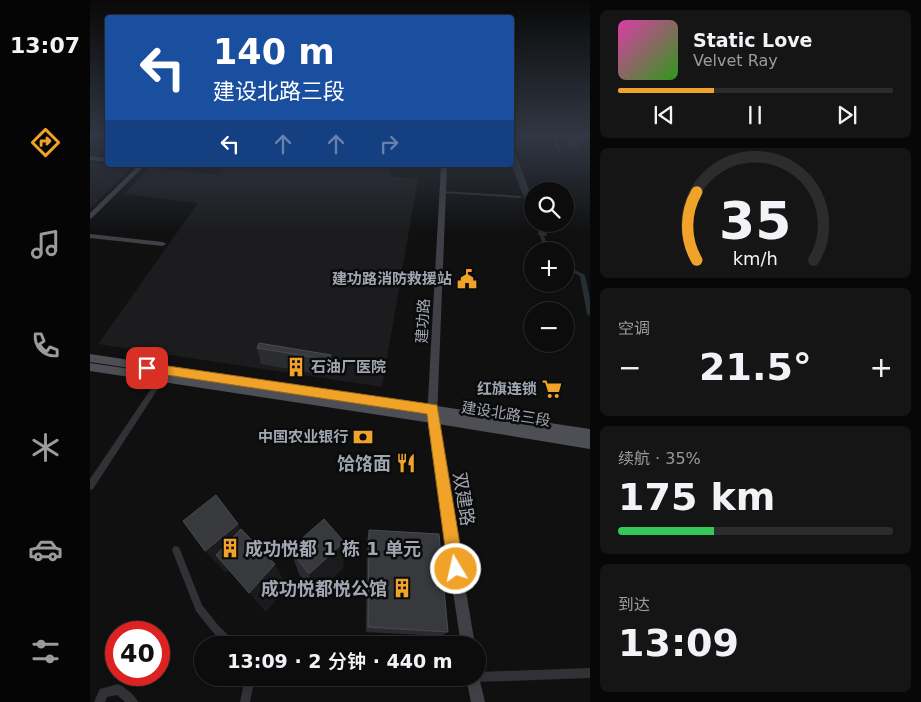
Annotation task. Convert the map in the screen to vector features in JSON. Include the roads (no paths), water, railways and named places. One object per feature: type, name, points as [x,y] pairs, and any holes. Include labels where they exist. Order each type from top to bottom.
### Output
[{"type":"main road","name":"建设北路三段","points":[[90,358],[164,374]]},
{"type":"main road","name":"建设北路三段","points":[[90,366],[164,374],[590,434]]},
{"type":"main road","name":"建设北路三段","points":[[432,413],[590,444]]},
{"type":"street","points":[[90,218],[139,168]]},
{"type":"street","name":"建功路","points":[[432,413],[444,168]]},
{"type":"street","points":[[519,168],[524,182]]},
{"type":"street","points":[[443,192],[520,197]]},
{"type":"street","points":[[539,234],[545,235],[544,232]]},
{"type":"street","points":[[90,236],[163,244]]},
{"type":"street","points":[[90,486],[164,374]]},
{"type":"street","name":"双建路","points":[[432,413],[467,636]]},
{"type":"street","points":[[176,550],[199,608],[223,636]]},
{"type":"street","points":[[486,677],[590,673]]},
{"type":"street","points":[[245,702],[248,686]]},
{"type":"street","points":[[475,686],[478,702]]},
{"type":"street","points":[[99,702],[104,693],[118,689],[133,702]]},
{"type":"waterway","points":[[515,168],[524,192]]},
{"type":"waterway","points":[[542,236],[544,242]]},
{"type":"waterway","points":[[574,271],[582,275],[590,314]]},
{"type":"place","name":"建功路消防救援站","points":[[467,279]]},
{"type":"place","name":"石油厂医院","points":[[296,367]]},
{"type":"place","name":"红旗连锁","points":[[552,389]]},
{"type":"place","name":"中国农业银行","points":[[363,437]]},
{"type":"place","name":"饸饹面","points":[[406,463]]},
{"type":"place","name":"成功悦都 1 栋 1 单元","points":[[230,548]]},
{"type":"place","name":"成功悦都悦公馆","points":[[402,588]]}]
